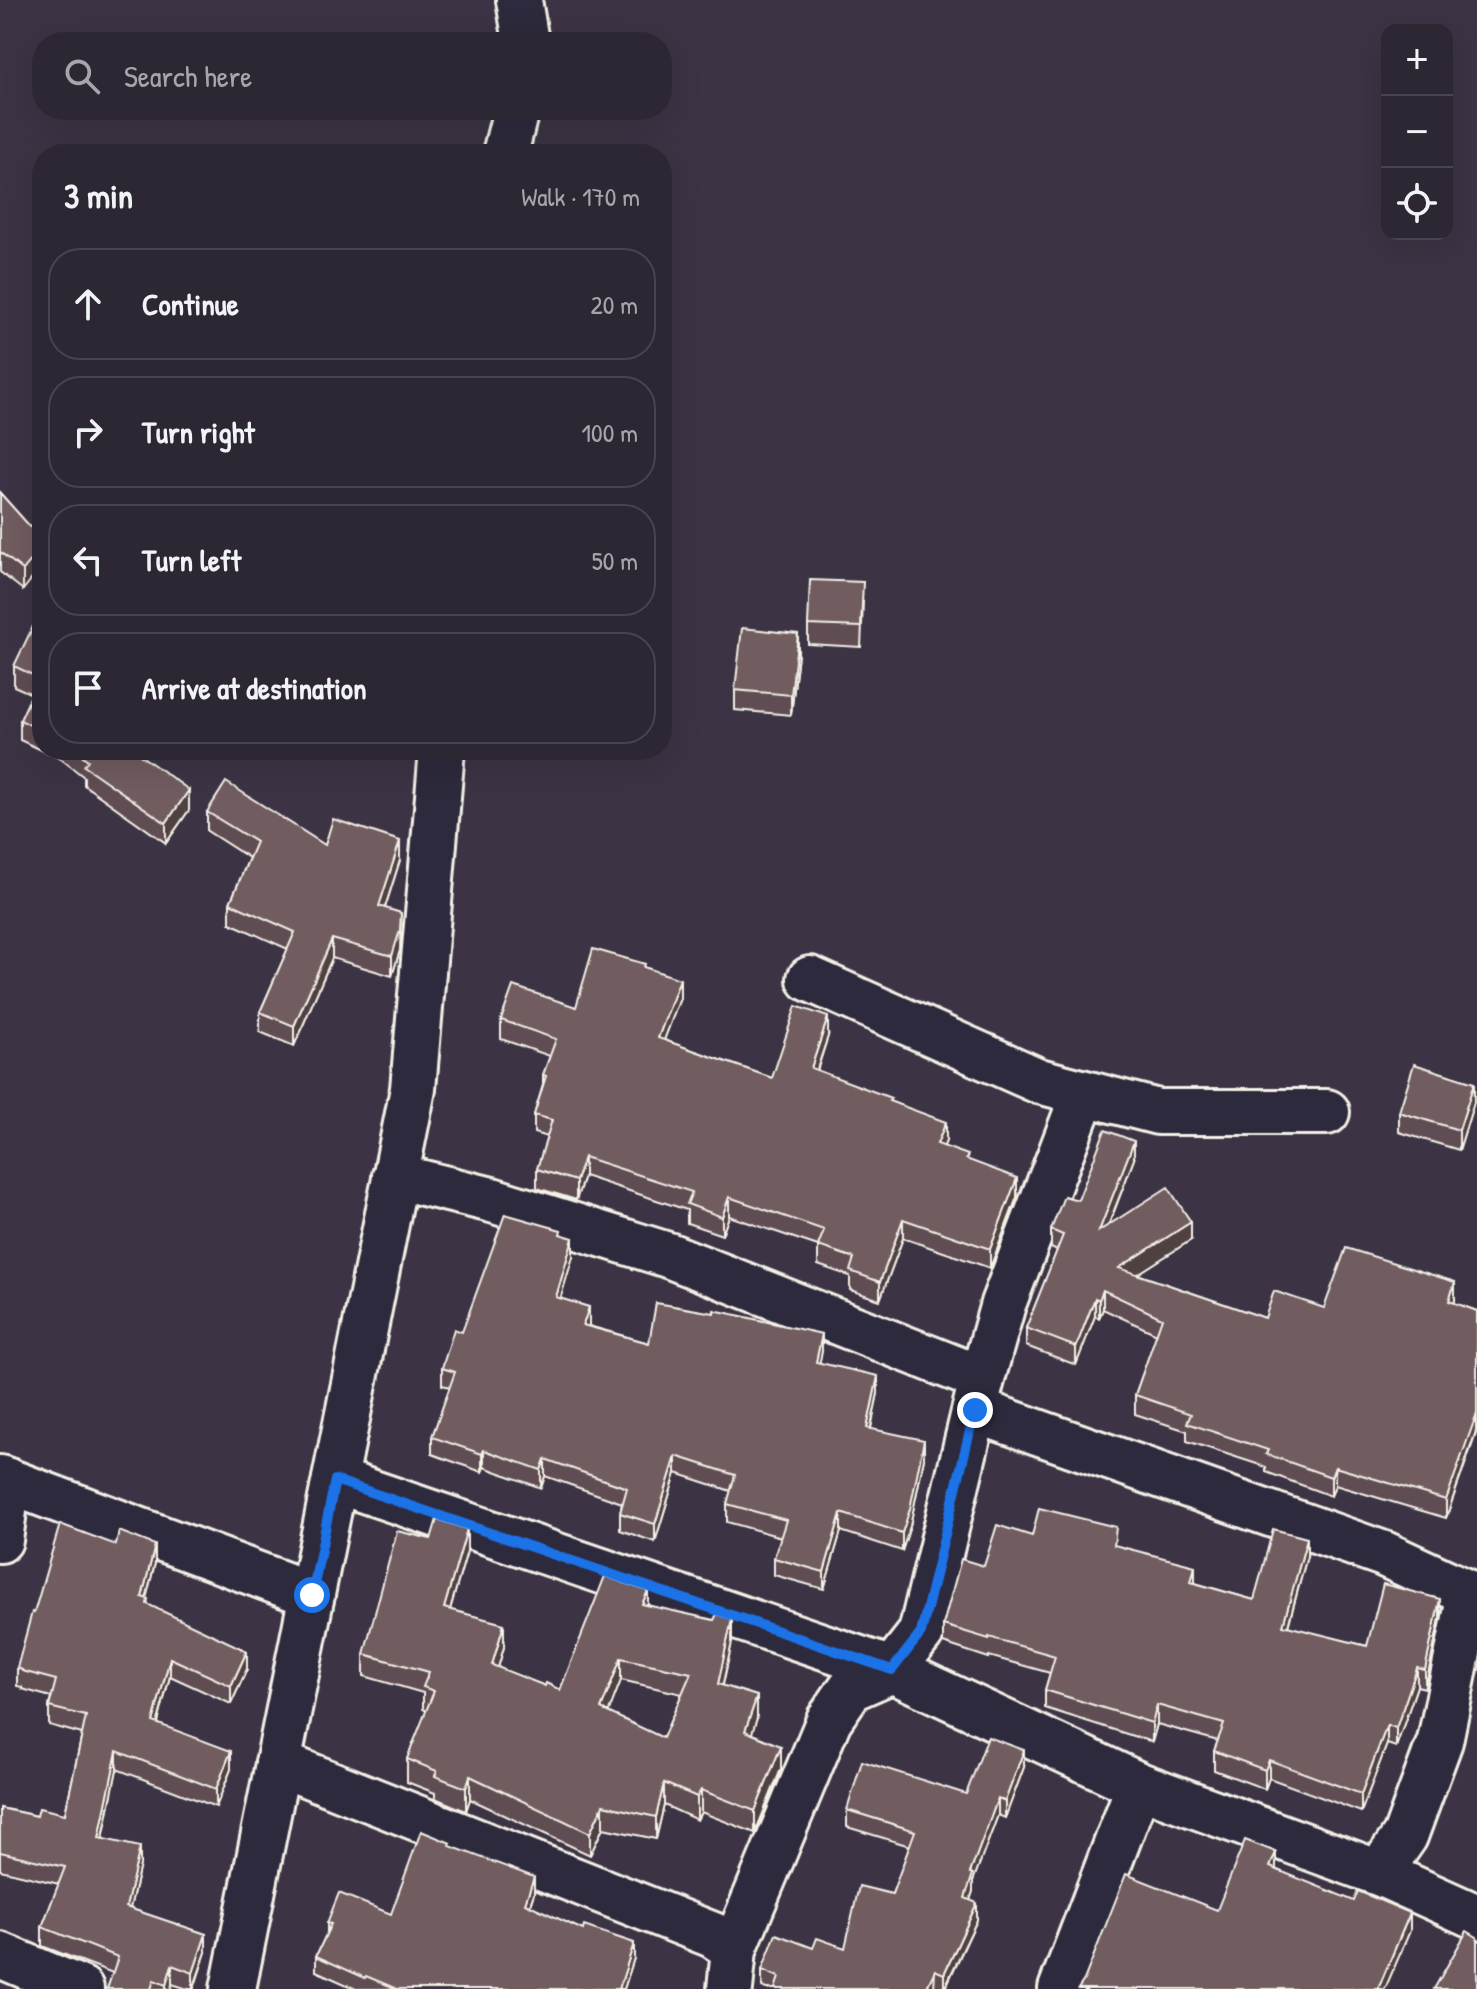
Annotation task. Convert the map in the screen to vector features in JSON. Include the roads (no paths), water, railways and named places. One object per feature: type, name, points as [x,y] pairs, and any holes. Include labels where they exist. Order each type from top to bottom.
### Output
[{"type":"street","points":[[519,0],[524,32]]},
{"type":"street","points":[[508,144],[514,120]]},
{"type":"street","points":[[233,1989],[413,1089],[441,760]]},
{"type":"street","points":[[810,979],[1039,1081],[1084,1093],[1158,1112],[1327,1112]]},
{"type":"street","points":[[732,1969],[829,1720],[851,1688],[892,1670],[921,1633],[978,1394],[1003,1304],[1084,1093]]},
{"type":"street","points":[[395,1176],[492,1200],[668,1255],[978,1394],[1384,1554],[1473,1595],[1440,1741],[1405,1836],[1379,1873]]},
{"type":"street","points":[[0,1540],[4,1480],[312,1595]]},
{"type":"street","points":[[335,1480],[892,1670],[1139,1785],[1379,1873],[1477,1917]]},
{"type":"street","points":[[278,1763],[713,1935],[732,1969]]},
{"type":"street","points":[[1061,1989],[1139,1785]]},
{"type":"street","points":[[0,1955],[81,1989]]}]
